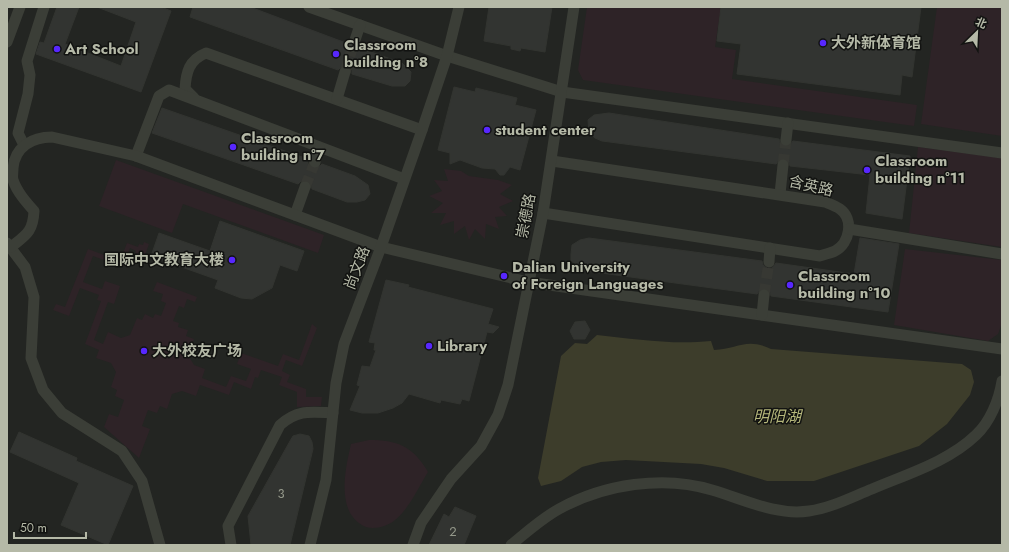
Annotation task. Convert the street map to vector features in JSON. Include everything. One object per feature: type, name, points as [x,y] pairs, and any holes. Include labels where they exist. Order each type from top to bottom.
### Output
[{"type":"street","points":[[7,42],[20,7]]},
{"type":"street","points":[[24,145],[18,133],[28,94],[30,75],[27,60],[44,7]]},
{"type":"street","points":[[309,7],[447,56],[562,92],[1002,152]]},
{"type":"street","name":"尚文路","points":[[310,545],[326,480],[336,383],[344,344],[381,247],[422,130],[447,56],[459,7]]},
{"type":"street","name":"崇德路","points":[[413,545],[421,523],[451,479],[481,446],[498,415],[508,385],[543,213],[574,7]]},
{"type":"street","points":[[353,46],[360,25]]},
{"type":"street","points":[[195,99],[185,89],[187,73],[191,62],[196,57],[206,54],[422,130]]},
{"type":"street","points":[[337,99],[345,72]]},
{"type":"street","points":[[136,156],[159,96],[169,90],[404,179]]},
{"type":"street","points":[[786,140],[788,123]]},
{"type":"street","points":[[160,545],[142,481],[122,452],[62,413],[43,390],[32,358],[34,297],[25,267],[9,245],[26,235],[33,225],[34,211],[18,191],[12,179],[14,160],[24,145],[38,137],[52,137],[136,156],[381,247],[528,282],[1002,349]]},
{"type":"street","points":[[315,162],[319,147]]},
{"type":"street","name":"含英路","points":[[552,161],[780,194],[825,202],[840,209],[848,221],[849,229]]},
{"type":"street","points":[[780,194],[783,165]]},
{"type":"street","points":[[295,215],[305,187]]},
{"type":"street","points":[[543,213],[820,256],[835,251],[844,244],[849,229],[1002,254]]},
{"type":"street","points":[[769,262],[770,248]]},
{"type":"street","points":[[762,315],[764,295]]},
{"type":"street","points":[[511,545],[538,522],[560,508],[620,487],[678,484],[706,488],[780,511],[809,511],[841,501],[950,455],[977,434],[993,412],[1002,381]]},
{"type":"street","points":[[231,545],[228,526],[280,425],[290,416],[305,412],[333,413]]},
{"type":"shaded area","name":"Dalian University of Foreign Languages","points":[[7,7],[1002,7],[1002,545],[7,545]]},
{"type":"shaded area","points":[[587,7],[721,7],[715,47],[736,50],[732,79],[917,105],[914,126],[583,80],[578,70]]},
{"type":"shaded area","points":[[937,7],[1002,7],[1002,136],[921,124]]},
{"type":"shaded area","points":[[918,147],[1002,158],[1002,247],[909,233]]},
{"type":"shaded area","points":[[116,160],[324,235],[318,253],[183,204],[172,233],[99,206]]},
{"type":"shaded area","points":[[444,169],[461,171],[469,176],[498,180],[512,185],[500,194],[513,201],[499,207],[507,216],[495,217],[499,229],[486,224],[485,239],[475,229],[469,240],[465,226],[454,234],[454,221],[440,225],[446,213],[431,213],[443,203],[429,196],[442,191],[434,180],[448,181]]},
{"type":"shaded area","name":"大外校友广场","points":[[144,242],[149,244],[143,261],[139,260],[140,255],[135,253],[136,251],[130,248],[123,267],[93,256],[83,282],[102,289],[105,281],[120,286],[114,304],[108,302],[94,340],[103,344],[108,332],[121,338],[130,335],[137,318],[142,320],[145,314],[153,318],[155,314],[161,316],[166,303],[161,301],[163,294],[153,291],[157,282],[197,297],[195,302],[187,299],[184,308],[179,306],[173,321],[179,323],[178,327],[188,330],[186,336],[194,339],[188,355],[194,365],[205,369],[202,378],[226,387],[231,376],[246,381],[251,369],[237,364],[241,353],[278,366],[283,354],[299,360],[312,324],[317,328],[302,366],[286,360],[282,371],[290,375],[287,382],[306,389],[306,397],[322,397],[321,406],[297,407],[297,392],[279,385],[282,377],[261,370],[258,378],[255,377],[251,389],[234,382],[229,395],[200,385],[196,396],[182,391],[172,394],[167,409],[160,406],[157,413],[148,410],[142,426],[150,429],[139,458],[104,427],[109,414],[118,417],[124,400],[115,396],[117,390],[111,387],[116,372],[111,363],[96,358],[99,350],[85,344],[101,301],[97,300],[99,295],[80,288],[69,316],[53,310],[56,304],[65,307],[88,249],[120,261],[127,243],[138,247],[139,244],[143,245]]},
{"type":"shaded area","points":[[905,249],[1002,260],[1002,323],[998,334],[988,341],[894,325]]},
{"type":"shaded area","points":[[369,440],[388,441],[403,446],[416,456],[428,472],[405,510],[389,524],[373,528],[366,527],[356,521],[346,502],[345,490],[346,466],[351,444]]},
{"type":"water","name":"明阳湖","points":[[597,335],[668,342],[711,341],[714,350],[755,344],[771,349],[962,364],[971,370],[974,382],[970,395],[947,424],[919,446],[814,481],[767,481],[724,468],[701,464],[626,460],[601,462],[582,467],[561,481],[541,486],[538,478],[561,356],[575,343],[587,344]]},
{"type":"building","name":"Art School","points":[[57,7],[79,7],[65,44],[121,66],[136,22],[97,7],[161,7],[171,11],[141,92],[36,54],[40,42],[44,43]]},
{"type":"building","name":"Classroom building n°8","points":[[193,7],[250,7],[346,43],[346,48],[350,52],[355,53],[360,48],[402,63],[411,72],[410,81],[405,86],[392,86],[352,74],[352,70],[347,65],[343,65],[338,70],[190,17]]},
{"type":"building","points":[[489,7],[552,7],[545,52],[521,48],[520,51],[511,49],[511,46],[484,41]]},
{"type":"building","name":"大外新体育馆","points":[[721,7],[921,7],[912,77],[902,75],[900,95],[737,74],[741,44],[717,41]]},
{"type":"building","name":"student center","points":[[454,87],[475,92],[476,88],[517,98],[515,105],[536,110],[520,170],[510,167],[504,175],[500,175],[495,169],[482,168],[460,160],[450,164],[450,153],[438,150]]},
{"type":"building","name":"Classroom building n°7","points":[[162,108],[308,159],[308,164],[313,169],[317,169],[322,164],[355,176],[368,185],[370,194],[365,200],[347,202],[312,189],[311,183],[307,180],[301,181],[298,184],[152,133]]},
{"type":"building","name":"Classroom building n°11","points":[[609,113],[779,139],[780,143],[785,147],[789,146],[793,141],[910,156],[902,219],[866,213],[870,175],[790,166],[789,162],[784,158],[780,159],[776,164],[602,141],[589,133],[588,120],[594,115]]},
{"type":"building","name":"国际中文教育大楼","points":[[220,221],[304,251],[297,271],[280,265],[272,288],[252,299],[241,298],[215,288],[218,280],[151,256],[159,233],[210,251]]},
{"type":"building","name":"Classroom building n°10","points":[[589,238],[762,261],[763,265],[768,269],[772,268],[776,263],[854,274],[860,238],[899,244],[888,312],[771,296],[770,292],[765,288],[761,289],[757,294],[586,271],[571,261],[571,254],[572,245],[580,240]]},
{"type":"building","name":"Library","points":[[386,280],[493,309],[488,324],[499,327],[493,333],[487,332],[469,401],[462,399],[460,404],[441,400],[440,403],[409,394],[402,403],[378,413],[362,413],[350,410],[360,386],[357,385],[362,366],[370,367],[376,350],[374,350],[375,343],[369,342]]},
{"type":"building","points":[[585,321],[590,330],[585,339],[574,339],[570,331],[575,322]]},
{"type":"building","points":[[19,432],[77,458],[76,461],[133,486],[108,545],[61,525],[79,483],[10,452]]},
{"type":"building","points":[[300,434],[309,436],[313,449],[290,545],[251,545],[248,516],[293,436]]},
{"type":"building","points":[[455,507],[476,516],[464,545],[429,545],[444,514],[449,517]]},
{"type":"tunnel","points":[[345,72],[353,46]]},
{"type":"tunnel","points":[[783,165],[786,140]]},
{"type":"tunnel","points":[[305,187],[315,162]]},
{"type":"tunnel","points":[[764,295],[769,262]]},
{"type":"place","name":"大外新体育馆","points":[[823,43]]},
{"type":"place","name":"Art School","points":[[57,49]]},
{"type":"place","name":"Classroom building n°8","points":[[336,54]]},
{"type":"place","name":"student center","points":[[487,130]]},
{"type":"place","name":"Classroom building n°7","points":[[233,147]]},
{"type":"place","name":"Classroom building n°11","points":[[867,170]]},
{"type":"place","name":"国际中文教育大楼","points":[[232,260]]},
{"type":"place","name":"Dalian University of Foreign Languages","points":[[504,276]]},
{"type":"place","name":"Classroom building n°10","points":[[790,285]]},
{"type":"place","name":"Library","points":[[429,346]]},
{"type":"place","name":"大外校友广场","points":[[144,351]]}]
